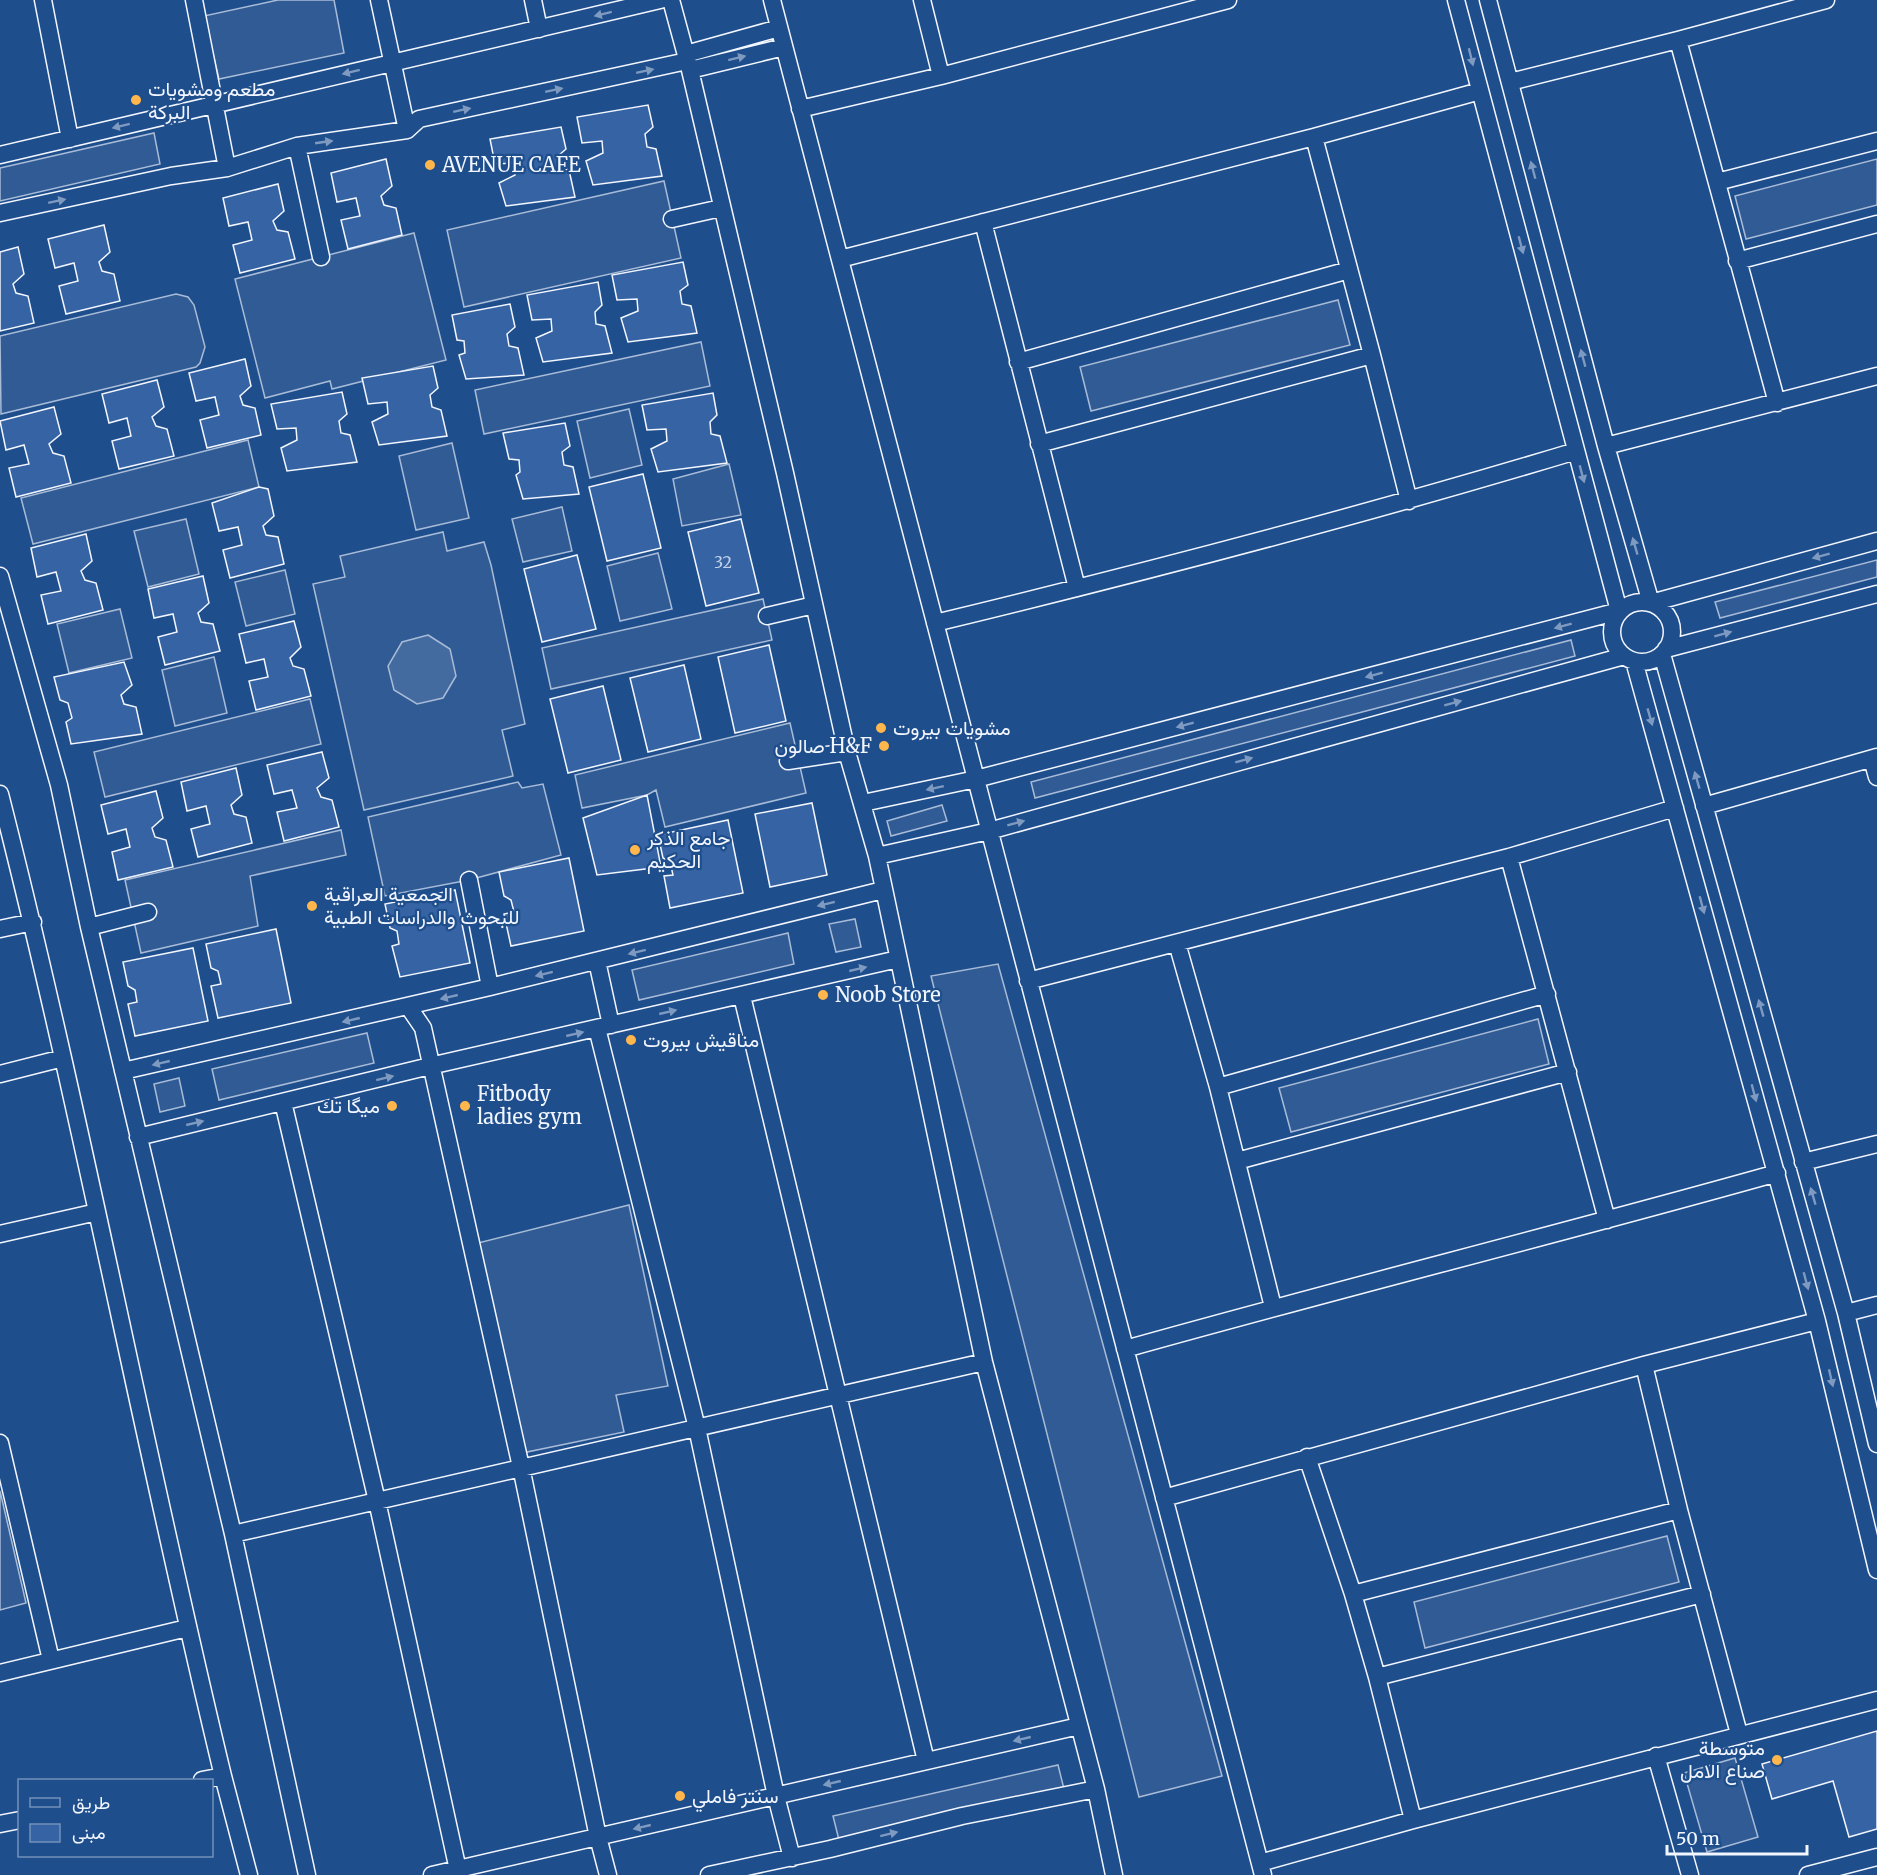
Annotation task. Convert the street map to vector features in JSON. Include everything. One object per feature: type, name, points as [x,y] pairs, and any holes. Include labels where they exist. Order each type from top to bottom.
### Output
[{"type":"street","points":[[43,0],[70,139]]},
{"type":"street","points":[[194,0],[227,168]]},
{"type":"street","points":[[379,0],[407,130]]},
{"type":"street","points":[[533,0],[539,29]]},
{"type":"street","points":[[0,155],[660,0]]},
{"type":"street","points":[[671,0],[688,62],[785,473],[847,752],[877,856],[984,1362],[1096,1789],[1113,1875]]},
{"type":"street","points":[[772,0],[1261,1869],[1413,1820],[1877,1700]]},
{"type":"street","points":[[921,0],[941,75]]},
{"type":"street","points":[[800,110],[1228,0]]},
{"type":"street","points":[[1456,0],[1619,612],[1613,623],[1614,641],[1629,658],[1675,808],[1817,1321],[1877,1570]]},
{"type":"street","points":[[1488,0],[1606,446],[1651,603],[1666,614],[1670,622],[1672,631],[1664,651],[1704,806],[1846,1313],[1877,1444]]},
{"type":"street","points":[[1510,82],[1826,0]]},
{"type":"street","points":[[688,62],[779,28]]},
{"type":"street","points":[[1678,40],[1777,402]]},
{"type":"street","points":[[0,213],[171,176],[227,168],[297,146],[407,130],[419,119],[688,62],[784,46]]},
{"type":"street","points":[[840,259],[1314,137],[1480,91]]},
{"type":"street","points":[[1314,137],[1408,501]]},
{"type":"street","points":[[1717,182],[1877,141]]},
{"type":"street","points":[[297,146],[321,257]]},
{"type":"street","points":[[672,219],[721,208]]},
{"type":"street","points":[[983,222],[1077,588]]},
{"type":"street","points":[[1737,261],[1877,224]]},
{"type":"street","points":[[1018,362],[1349,270]]},
{"type":"street","points":[[1039,444],[1372,355]]},
{"type":"street","points":[[1606,446],[1877,376]]},
{"type":"street","points":[[935,623],[1408,501],[1576,451]]},
{"type":"street","points":[[863,803],[976,779],[1619,612],[1632,603],[1651,603],[1877,541]]},
{"type":"street","points":[[0,576],[59,785],[89,927],[233,1534],[307,1875]]},
{"type":"street","points":[[877,856],[989,831],[1629,658],[1644,661],[1654,659],[1664,651],[1877,594]]},
{"type":"street","points":[[766,616],[814,605]]},
{"type":"street","points":[[788,761],[847,752]]},
{"type":"street","points":[[1704,806],[1874,758],[1877,777]]},
{"type":"street","points":[[0,794],[33,922],[187,1628],[249,1875]]},
{"type":"street","points":[[1028,981],[1509,857],[1675,808]]},
{"type":"street","points":[[1509,857],[1607,1220]]},
{"type":"street","points":[[469,880],[490,987]]},
{"type":"street","points":[[123,1071],[490,987],[883,890]]},
{"type":"street","points":[[89,927],[148,912]]},
{"type":"street","points":[[0,929],[33,922]]},
{"type":"street","points":[[1178,943],[1218,1087],[1273,1307]]},
{"type":"street","points":[[138,1137],[430,1066],[898,959]]},
{"type":"street","points":[[597,961],[604,1027],[697,1428],[776,1796],[792,1858]]},
{"type":"street","points":[[1218,1087],[1547,994]]},
{"type":"street","points":[[742,996],[926,1761]]},
{"type":"street","points":[[408,1006],[423,1028],[521,1467],[608,1875]]},
{"type":"street","points":[[0,1074],[63,1058]]},
{"type":"street","points":[[1237,1161],[1568,1072]]},
{"type":"street","points":[[283,1102],[377,1501],[458,1870]]},
{"type":"street","points":[[1803,1162],[1877,1144]]},
{"type":"street","points":[[1125,1349],[1273,1307],[1777,1173]]},
{"type":"street","points":[[0,1234],[98,1212]]},
{"type":"street","points":[[1846,1313],[1877,1305]]},
{"type":"street","points":[[1164,1498],[1644,1365],[1817,1321]]},
{"type":"street","points":[[233,1534],[984,1362]]},
{"type":"street","points":[[1644,1365],[1679,1510],[1739,1734]]},
{"type":"street","points":[[0,1443],[51,1660]]},
{"type":"street","points":[[1307,1457],[1353,1594],[1377,1677],[1413,1820]]},
{"type":"street","points":[[1353,1594],[1679,1510]]},
{"type":"street","points":[[1377,1677],[1702,1594]]},
{"type":"street","points":[[0,1671],[187,1628]]},
{"type":"street","points":[[432,1875],[1079,1726]]},
{"type":"street","points":[[1656,1756],[1690,1875]]},
{"type":"street","points":[[207,1779],[223,1776]]},
{"type":"street","points":[[709,1875],[792,1858],[962,1816],[1096,1789]]},
{"type":"street","points":[[0,1824],[18,1820]]},
{"type":"street","points":[[1808,1875],[1877,1857]]},
{"type":"shaded area","points":[[278,0],[334,0],[344,53],[219,79],[204,16]]},
{"type":"shaded area","points":[[154,133],[160,164],[0,201],[0,168]]},
{"type":"shaded area","points":[[1877,159],[1877,205],[1746,239],[1735,196]]},
{"type":"shaded area","points":[[664,181],[681,258],[464,307],[447,230]]},
{"type":"shaded area","points":[[414,233],[446,360],[332,389],[330,381],[265,398],[235,279]]},
{"type":"shaded area","points":[[176,294],[188,297],[194,305],[205,347],[200,363],[196,367],[1,414],[0,336]]},
{"type":"shaded area","points":[[1338,300],[1350,345],[1091,411],[1080,367]]},
{"type":"shaded area","points":[[701,342],[710,386],[484,434],[475,390]]},
{"type":"shaded area","points":[[629,409],[642,465],[590,478],[577,421]]},
{"type":"shaded area","points":[[248,440],[259,487],[33,544],[21,498]]},
{"type":"shaded area","points":[[452,443],[469,518],[416,530],[399,456]]},
{"type":"shaded area","points":[[729,464],[741,515],[682,526],[673,479]]},
{"type":"shaded area","points":[[562,507],[572,551],[523,562],[512,519]]},
{"type":"shaded area","points":[[186,519],[199,574],[148,587],[134,531]]},
{"type":"shaded area","points":[[443,532],[447,551],[484,542],[491,565],[525,724],[502,730],[513,776],[364,810],[313,584],[345,577],[340,556]]},
{"type":"shaded area","points":[[658,553],[672,609],[620,621],[607,566]]},
{"type":"shaded area","points":[[1877,560],[1877,577],[1720,618],[1715,602]]},
{"type":"shaded area","points":[[285,570],[295,614],[246,626],[235,582]]},
{"type":"shaded area","points":[[763,599],[772,640],[551,689],[542,648]]},
{"type":"shaded area","points":[[120,609],[132,658],[69,673],[57,624]]},
{"type":"shaded area","points":[[428,635],[450,649],[456,676],[443,698],[417,704],[394,690],[388,666],[402,642]]},
{"type":"shaded area","points":[[1571,640],[1575,656],[1035,798],[1031,782]]},
{"type":"shaded area","points":[[214,657],[227,713],[175,726],[162,670]]},
{"type":"shaded area","points":[[310,699],[321,744],[105,797],[94,752]]},
{"type":"shaded area","points":[[790,723],[806,793],[665,827],[656,790],[647,795],[582,808],[575,775]]},
{"type":"shaded area","points":[[518,782],[522,788],[543,784],[561,855],[469,880],[385,896],[368,817]]},
{"type":"shaded area","points":[[942,805],[947,821],[891,836],[887,821]]},
{"type":"shaded area","points":[[341,830],[346,855],[250,876],[258,926],[141,953],[125,880]]},
{"type":"shaded area","points":[[855,919],[861,947],[836,952],[829,924]]},
{"type":"shaded area","points":[[788,933],[794,964],[639,1000],[632,970]]},
{"type":"shaded area","points":[[998,964],[1222,1776],[1139,1797],[931,976]]},
{"type":"shaded area","points":[[1538,1019],[1549,1064],[1291,1132],[1279,1088]]},
{"type":"shaded area","points":[[367,1033],[374,1063],[219,1100],[212,1069]]},
{"type":"shaded area","points":[[179,1078],[185,1106],[160,1112],[154,1084]]},
{"type":"shaded area","points":[[629,1205],[668,1386],[616,1395],[624,1432],[522,1453],[478,1243]]},
{"type":"shaded area","points":[[0,1491],[26,1603],[0,1610]]},
{"type":"shaded area","points":[[1667,1536],[1679,1582],[1425,1648],[1414,1602]]},
{"type":"shaded area","points":[[1735,1758],[1758,1837],[1707,1852],[1684,1773]]},
{"type":"shaded area","points":[[1058,1765],[1065,1793],[840,1844],[833,1816]]},
{"type":"building","points":[[648,105],[653,127],[645,134],[647,147],[656,149],[662,176],[593,185],[586,161],[603,153],[602,141],[582,143],[577,117]]},
{"type":"building","points":[[561,127],[566,149],[558,156],[560,168],[569,170],[575,197],[506,206],[499,183],[515,175],[515,163],[495,164],[490,139]]},
{"type":"building","points":[[386,159],[392,186],[381,196],[384,205],[396,208],[402,235],[348,249],[341,220],[360,216],[356,198],[337,202],[331,173]]},
{"type":"building","points":[[278,184],[284,211],[273,221],[277,230],[288,232],[295,259],[240,273],[233,245],[252,240],[248,222],[229,226],[223,198]]},
{"type":"building","points":[[104,225],[110,252],[99,262],[102,271],[114,274],[120,301],[66,314],[59,286],[78,281],[74,263],[55,268],[48,239]]},
{"type":"building","points":[[18,247],[24,274],[13,284],[16,293],[28,296],[34,323],[0,331],[0,252]]},
{"type":"building","points":[[683,262],[688,285],[680,291],[682,304],[691,306],[697,333],[628,342],[621,318],[638,311],[637,299],[617,300],[612,275]]},
{"type":"building","points":[[598,282],[602,305],[595,312],[596,324],[605,326],[612,353],[543,362],[536,338],[552,331],[551,319],[532,320],[527,295]]},
{"type":"building","points":[[510,304],[515,327],[507,334],[509,346],[518,348],[524,375],[466,379],[459,355],[465,353],[464,341],[457,340],[452,315]]},
{"type":"building","points":[[245,359],[251,386],[240,396],[243,405],[255,408],[261,435],[207,448],[200,420],[219,415],[215,397],[196,401],[189,373]]},
{"type":"building","points":[[433,366],[438,388],[430,395],[432,407],[441,410],[447,436],[379,445],[372,422],[388,414],[387,402],[368,404],[362,378]]},
{"type":"building","points":[[157,380],[164,407],[152,417],[156,426],[167,429],[174,456],[119,469],[112,441],[131,436],[127,418],[109,423],[102,394]]},
{"type":"building","points":[[342,392],[347,414],[339,421],[341,433],[350,435],[357,462],[287,471],[281,448],[297,440],[296,428],[277,429],[271,404]]},
{"type":"building","points":[[713,393],[717,415],[710,422],[711,434],[720,436],[727,463],[658,472],[651,449],[667,441],[666,429],[647,430],[642,405]]},
{"type":"building","points":[[54,407],[61,434],[49,444],[53,453],[64,456],[71,483],[16,497],[9,468],[29,464],[24,445],[6,450],[0,421]]},
{"type":"building","points":[[565,423],[570,446],[562,452],[564,465],[573,467],[579,494],[523,499],[516,475],[520,472],[519,460],[509,459],[503,433]]},
{"type":"building","points":[[643,474],[661,548],[607,561],[589,487]]},
{"type":"building","points":[[259,487],[268,489],[274,516],[263,526],[266,535],[278,537],[284,564],[230,578],[223,550],[242,545],[238,527],[219,531],[212,503]]},
{"type":"building","points":[[741,519],[759,593],[706,606],[688,532]]},
{"type":"building","points":[[86,534],[92,561],[81,571],[85,580],[96,583],[103,610],[48,624],[41,595],[61,591],[56,572],[37,577],[31,548]]},
{"type":"building","points":[[577,555],[596,629],[542,642],[524,569]]},
{"type":"building","points":[[203,576],[209,603],[198,613],[201,622],[213,624],[220,651],[165,665],[158,637],[177,632],[173,614],[154,618],[148,589]]},
{"type":"building","points":[[294,621],[301,647],[290,658],[293,666],[304,669],[311,696],[256,710],[249,681],[268,677],[264,659],[246,663],[239,634]]},
{"type":"building","points":[[769,645],[786,721],[735,733],[718,657]]},
{"type":"building","points":[[124,662],[132,685],[121,695],[124,704],[136,707],[142,734],[71,744],[66,722],[72,718],[68,703],[60,700],[54,677]]},
{"type":"building","points":[[684,665],[701,739],[648,752],[630,678]]},
{"type":"building","points":[[603,686],[621,760],[568,773],[550,699]]},
{"type":"building","points":[[322,752],[329,778],[317,788],[321,797],[332,800],[339,827],[284,841],[277,812],[297,808],[292,790],[274,794],[267,765]]},
{"type":"building","points":[[236,768],[242,795],[231,805],[234,814],[246,817],[252,843],[198,857],[191,829],[210,824],[206,806],[187,811],[181,782]]},
{"type":"building","points":[[156,791],[163,818],[152,828],[155,837],[166,840],[173,867],[118,880],[112,852],[130,847],[126,829],[108,834],[101,805]]},
{"type":"building","points":[[647,795],[661,867],[597,875],[583,818]]},
{"type":"building","points":[[812,803],[827,875],[770,887],[755,814]]},
{"type":"building","points":[[728,820],[743,893],[670,908],[664,876],[673,875],[670,862],[663,858],[658,835]]},
{"type":"building","points":[[569,858],[584,931],[511,946],[504,914],[514,912],[511,900],[504,896],[499,872]]},
{"type":"building","points":[[455,890],[470,963],[400,977],[392,946],[399,944],[397,931],[390,928],[385,904]]},
{"type":"building","points":[[276,929],[291,1003],[218,1018],[211,986],[221,984],[218,971],[211,968],[206,944]]},
{"type":"building","points":[[193,948],[208,1021],[135,1036],[128,1004],[137,1002],[135,990],[128,986],[123,962]]},
{"type":"building","points":[[1877,1731],[1877,1829],[1849,1837],[1833,1781],[1772,1799],[1762,1764]]},
{"type":"place","name":"مطعم ومشويات البركة","points":[[136,100]]},
{"type":"place","name":"AVENUE CAFE","points":[[430,165]]},
{"type":"place","name":"مشويات بيروت","points":[[881,728]]},
{"type":"place","name":"صالون H&F","points":[[884,746]]},
{"type":"place","name":"جامع الذكر الحكيم","points":[[635,850]]},
{"type":"place","name":"الجمعية العراقية للبحوث والدراسات الطبية","points":[[312,906]]},
{"type":"place","name":"Noob Store","points":[[823,995]]},
{"type":"place","name":"مناقيش بيروت","points":[[631,1040]]},
{"type":"place","name":"ميگا تك","points":[[392,1106]]},
{"type":"place","name":"Fitbody ladies gym","points":[[465,1106]]},
{"type":"place","name":"متوسطة صناع الامل","points":[[1777,1760]]},
{"type":"place","name":"سنتر فاملي","points":[[680,1796]]}]
